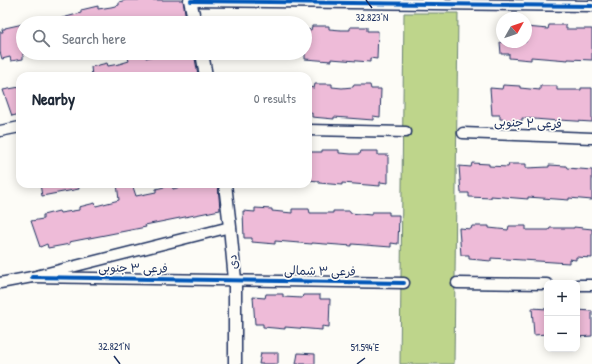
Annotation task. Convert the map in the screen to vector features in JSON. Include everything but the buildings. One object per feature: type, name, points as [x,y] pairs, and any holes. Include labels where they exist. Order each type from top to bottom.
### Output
[{"type":"street","points":[[194,16],[191,1],[592,6]]},
{"type":"street","points":[[203,60],[205,72]]},
{"type":"street","points":[[0,131],[16,128]]},
{"type":"street","points":[[312,130],[406,132]]},
{"type":"street","name":"فرعی ۲ جنوبی","points":[[463,133],[592,138]]},
{"type":"street","name":"دی","points":[[225,188],[235,280],[235,364]]},
{"type":"street","name":"فرعی ۳ جنوبی","points":[[32,277],[230,227]]},
{"type":"street","points":[[0,283],[32,277]]},
{"type":"street","name":"فرعی ۳ جنوبی","points":[[32,277],[235,280]]},
{"type":"street","name":"فرعی ۳ شمالی","points":[[235,280],[404,283]]},
{"type":"street","points":[[457,282],[544,284]]},
{"type":"street","points":[[580,285],[592,285]]},
{"type":"green space","points":[[404,13],[458,13],[454,364],[400,364]]},
{"type":"cycle path","points":[[191,1],[592,6]]},
{"type":"cycle path","points":[[32,277],[404,283]]}]
